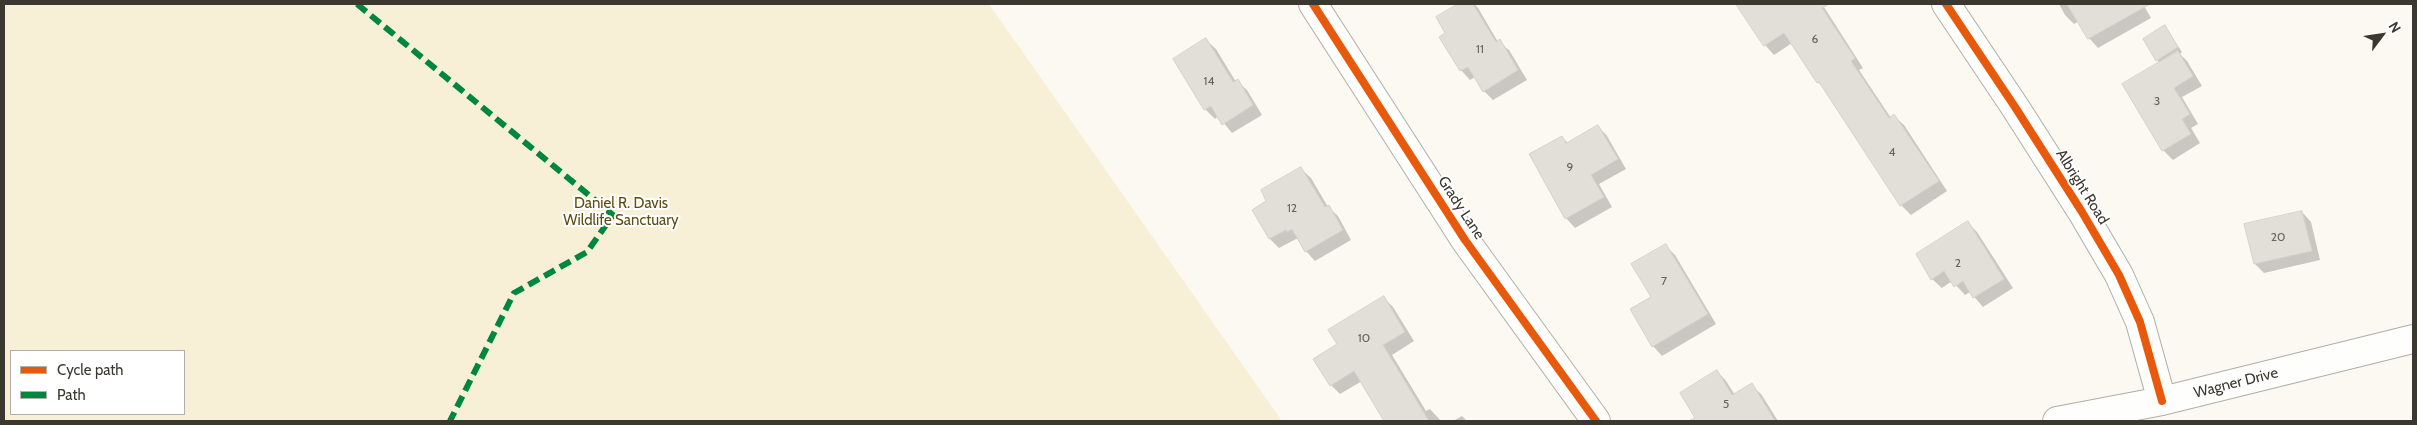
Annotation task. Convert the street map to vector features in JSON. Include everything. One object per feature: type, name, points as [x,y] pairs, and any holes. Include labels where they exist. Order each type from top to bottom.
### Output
[{"type":"street","name":"Grady Lane","points":[[1313,4],[1465,240],[1596,421]]},
{"type":"street","name":"Albright Road","points":[[1946,4],[2082,212],[2119,275],[2140,322],[2162,401]]},
{"type":"street","name":"Wagner Drive","points":[[2057,421],[2162,401],[2413,340]]},
{"type":"green space","name":"Daniel R. Davis Wildlife Sanctuary","points":[[4,4],[989,4],[1282,421],[4,421]]},
{"type":"building","points":[[1458,4],[1473,4],[1496,42],[1500,39],[1518,70],[1483,92],[1468,67],[1460,71],[1439,37],[1445,33],[1436,17]]},
{"type":"building","points":[[1736,4],[1829,4],[1822,8],[1855,58],[1851,61],[1889,118],[1894,114],[1939,181],[1900,206],[1819,82],[1817,83],[1784,33],[1764,46]]},
{"type":"building","points":[[2067,4],[2150,4],[2088,39]]},
{"type":"building","points":[[2165,25],[2178,47],[2156,61],[2143,39]]},
{"type":"building","points":[[1206,38],[1233,82],[1238,79],[1253,105],[1222,125],[1211,106],[1204,110],[1173,59]]},
{"type":"building","points":[[2178,51],[2193,76],[2174,88],[2190,114],[2182,119],[2191,134],[2162,151],[2122,84]]},
{"type":"building","points":[[1598,125],[1618,159],[1591,175],[1604,197],[1565,219],[1529,154],[1562,136],[1566,143]]},
{"type":"building","points":[[1301,167],[1325,207],[1329,205],[1343,230],[1305,252],[1292,229],[1269,239],[1252,210],[1266,201],[1261,190]]},
{"type":"building","points":[[2302,211],[2312,251],[2254,264],[2244,224]]},
{"type":"building","points":[[1968,221],[2004,279],[1973,298],[1963,281],[1954,287],[1944,271],[1931,280],[1916,254]]},
{"type":"building","points":[[1666,244],[1708,314],[1652,347],[1630,309],[1651,297],[1631,264]]},
{"type":"building","points":[[1384,296],[1405,332],[1383,345],[1429,421],[1384,421],[1354,371],[1330,386],[1313,359],[1337,344],[1328,330]]},
{"type":"building","points":[[1717,370],[1732,395],[1752,383],[1775,421],[1688,421],[1695,418],[1680,393]]},
{"type":"marked path","points":[[357,4],[613,215],[587,252],[514,293],[450,421]]},
{"type":"cycle path","points":[[1313,4],[1465,240],[1596,421]]},
{"type":"cycle path","points":[[1946,4],[2015,107],[2082,212],[2119,275],[2140,322],[2162,401]]}]
